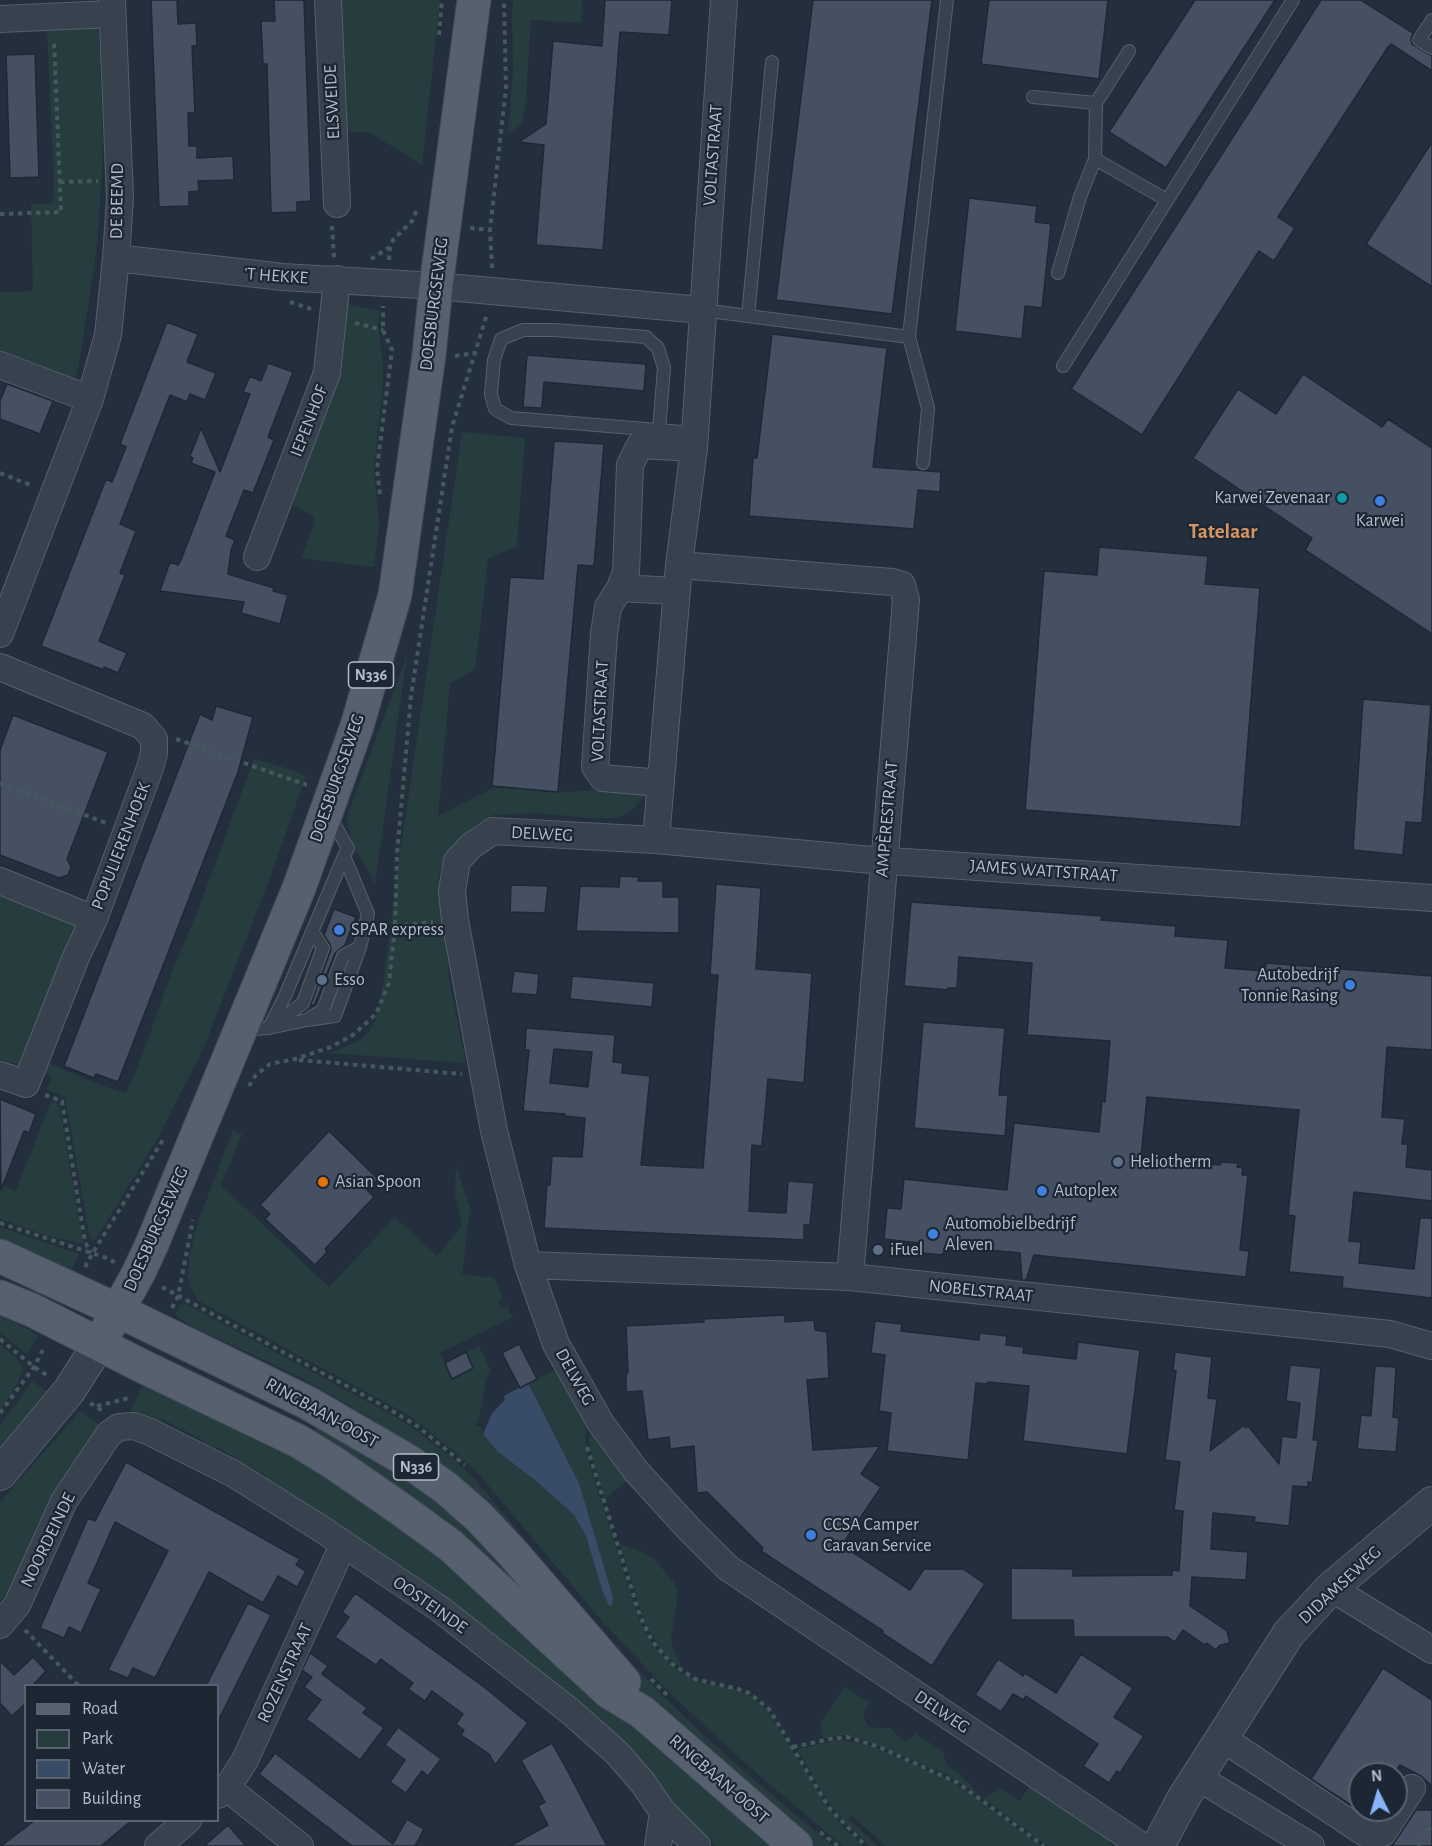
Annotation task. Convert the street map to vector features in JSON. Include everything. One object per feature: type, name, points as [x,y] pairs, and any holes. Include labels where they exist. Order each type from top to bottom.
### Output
[{"type":"main road","name":"DOESBURGSEWEG","points":[[119,1311],[254,1029],[298,888],[314,797],[357,726],[394,595],[429,355],[474,0]]},
{"type":"main road","name":"RINGBAAN-OOST","points":[[0,1256],[308,1403],[408,1461],[446,1488],[479,1517],[511,1551],[621,1678],[642,1712]]},
{"type":"main road","name":"RINGBAAN-OOST","points":[[0,1297],[32,1310],[264,1423],[334,1463],[450,1545],[609,1692],[642,1712],[796,1846]]},
{"type":"main road","name":"N336","points":[[99,1344],[119,1311]]},
{"type":"street","name":"ELSWEIDE","points":[[328,0],[337,204]]},
{"type":"street","name":"VOLTASTRAAT","points":[[656,840],[676,591],[694,441],[724,0]]},
{"type":"street","points":[[0,19],[53,17],[112,7]]},
{"type":"street","name":"DE BEEMD","points":[[0,634],[90,399],[108,334],[120,198],[112,7]]},
{"type":"street","name":"'T HEKKE","points":[[116,258],[253,274],[436,286]]},
{"type":"street","name":"IEPENHOF","points":[[257,557],[327,373],[337,279]]},
{"type":"street","points":[[436,286],[702,310]]},
{"type":"street","points":[[0,365],[90,399]]},
{"type":"street","name":"VOLTASTRAAT","points":[[661,783],[603,778],[595,767],[604,634],[608,607],[620,588],[626,572],[630,465],[640,445],[694,441]]},
{"type":"street","name":"AMPÈRESTRAAT","points":[[679,566],[892,582],[902,585],[906,600],[850,1276]]},
{"type":"street","points":[[620,588],[676,591]]},
{"type":"street","points":[[0,667],[143,726],[154,739]]},
{"type":"street","name":"POPULIERENHOEK","points":[[26,1084],[93,919],[150,768],[154,753],[154,739]]},
{"type":"street","name":"DELWEG","points":[[656,840],[493,831],[471,846],[457,861],[452,891],[455,920],[494,1131],[528,1265],[556,1344],[600,1422],[636,1471],[728,1568],[1142,1846]]},
{"type":"street","name":"JAMES WATTSTRAAT","points":[[656,840],[883,860],[1432,898]]},
{"type":"street","points":[[0,881],[93,919]]},
{"type":"street","points":[[0,1074],[26,1084]]},
{"type":"street","name":"NOBELSTRAAT","points":[[528,1265],[850,1276],[1390,1334],[1432,1346]]},
{"type":"street","points":[[0,1473],[69,1391],[99,1344]]},
{"type":"street","name":"OOSTEINDE","points":[[119,1427],[134,1426],[150,1432],[234,1474],[320,1528],[440,1609],[571,1712],[617,1753],[663,1812],[697,1846]]},
{"type":"street","name":"NOORDEINDE","points":[[5,1620],[17,1605],[64,1502],[109,1434],[119,1427]]},
{"type":"street","name":"DIDAMSEWEG","points":[[1158,1846],[1197,1777],[1289,1633],[1331,1588],[1432,1503]]},
{"type":"street","name":"ROZENSTRAAT","points":[[222,1792],[245,1760],[343,1545]]},
{"type":"street","points":[[1331,1588],[1432,1650]]},
{"type":"street","points":[[1222,1738],[1368,1835],[1383,1833],[1412,1788]]},
{"type":"street","points":[[1197,1777],[1311,1846]]},
{"type":"street","points":[[222,1792],[300,1846]]},
{"type":"street","points":[[658,1846],[663,1812]]},
{"type":"street","points":[[158,1846],[187,1822]]},
{"type":"lane","points":[[923,463],[928,408],[909,337],[947,0]]},
{"type":"lane","points":[[1063,366],[1293,0]]},
{"type":"lane","points":[[1432,20],[1419,40],[1432,48]]},
{"type":"lane","points":[[1058,273],[1080,197],[1095,159],[1096,103],[1129,51]]},
{"type":"lane","points":[[748,316],[772,62]]},
{"type":"lane","points":[[1033,97],[1096,103]]},
{"type":"lane","points":[[1095,159],[1167,200]]},
{"type":"lane","points":[[702,310],[909,337]]},
{"type":"lane","points":[[659,430],[664,368],[658,348],[646,337],[523,330],[501,339],[494,360],[491,394],[495,410],[511,418],[659,430],[694,441]]},
{"type":"lane","points":[[254,1029],[285,996],[348,848],[314,797]]},
{"type":"lane","points":[[254,1029],[307,1020],[323,1010],[343,956],[360,947],[369,914],[344,856]]},
{"type":"lane","points":[[254,1029],[303,1003],[323,948],[312,931]]},
{"type":"path","points":[[440,35],[442,0]]},
{"type":"path","points":[[0,214],[61,212],[53,17]]},
{"type":"path","points":[[60,182],[119,181]]},
{"type":"path","name":"DOESBURGSEWEG","points":[[381,500],[377,469],[392,350],[383,330],[382,313],[390,246],[413,220],[419,202]]},
{"type":"path","points":[[337,204],[332,210],[337,279]]},
{"type":"path","points":[[279,299],[383,330]]},
{"type":"path","points":[[0,473],[54,494]]},
{"type":"path","points":[[154,739],[172,737],[314,797]]},
{"type":"path","name":"DOESBURGSEWEG","points":[[312,778],[314,797]]},
{"type":"path","points":[[0,783],[126,831]]},
{"type":"path","points":[[394,926],[455,920]]},
{"type":"path","points":[[295,1059],[483,1076]]},
{"type":"path","points":[[26,1084],[62,1101],[85,1242],[92,1254]]},
{"type":"path","name":"DOESBURGSEWEG","points":[[92,1254],[166,1135]]},
{"type":"path","points":[[0,1224],[92,1254]]},
{"type":"path","points":[[96,1406],[129,1398]]},
{"type":"path","points":[[600,1422],[589,1430],[587,1435],[589,1453],[640,1616],[652,1641],[671,1663],[695,1678],[738,1689],[759,1700],[769,1709],[830,1809],[866,1846]]},
{"type":"path","points":[[5,1620],[77,1684]]},
{"type":"path","points":[[793,1747],[848,1737],[879,1747],[958,1783],[1044,1846]]},
{"type":"path","points":[[1418,1846],[1432,1825]]},
{"type":"green space","points":[[335,0],[440,0],[422,165],[369,132],[342,132]]},
{"type":"green space","points":[[513,0],[582,0],[581,23],[531,20],[525,110],[521,125],[508,134],[513,70]]},
{"type":"green space","points":[[96,26],[99,36],[102,173],[97,247],[75,383],[0,359],[0,292],[33,291],[31,204],[53,203],[54,179],[47,28]]},
{"type":"green space","points":[[347,304],[380,311],[378,324],[383,383],[374,468],[379,525],[374,567],[301,558],[315,522],[312,515],[286,502]]},
{"type":"green space","points":[[462,432],[525,438],[517,546],[488,559],[475,670],[450,683],[438,816],[495,787],[559,792],[607,790],[625,793],[646,790],[646,794],[634,808],[618,818],[536,813],[493,815],[475,825],[449,850],[439,873],[450,985],[466,1063],[329,1053],[359,1041],[369,1032],[376,1018],[383,985],[400,853]]},
{"type":"green space","points":[[407,655],[375,884],[353,844],[346,819]]},
{"type":"green space","points":[[254,759],[306,776],[270,878],[204,1047],[158,1138],[93,1241],[90,1239],[65,1097],[47,1089],[52,1076],[41,1071],[45,1062],[126,1093]]},
{"type":"green space","points":[[0,890],[73,918],[75,926],[19,1066],[0,1059]]},
{"type":"green space","points":[[51,1101],[59,1104],[83,1244],[51,1237],[0,1219],[0,1185],[16,1191]]},
{"type":"green space","points":[[233,1130],[242,1134],[221,1185],[329,1287],[395,1217],[437,1256],[462,1226],[455,1196],[456,1166],[470,1208],[462,1274],[494,1278],[503,1298],[499,1299],[500,1308],[506,1307],[505,1302],[513,1317],[440,1353],[452,1378],[473,1368],[466,1352],[479,1346],[491,1371],[486,1379],[476,1425],[481,1427],[483,1434],[497,1451],[536,1481],[574,1515],[586,1536],[603,1593],[613,1606],[613,1597],[579,1483],[528,1383],[555,1370],[588,1426],[585,1438],[589,1463],[640,1622],[649,1639],[671,1665],[685,1675],[708,1684],[738,1690],[753,1698],[768,1711],[828,1808],[842,1826],[863,1846],[843,1846],[755,1772],[674,1697],[607,1627],[477,1472],[456,1453],[410,1416],[197,1300],[188,1277],[190,1253],[198,1222]]},
{"type":"green space","points":[[0,1227],[79,1254],[70,1273],[0,1242]]},
{"type":"green space","points":[[181,1304],[188,1305],[396,1417],[453,1459],[473,1477],[601,1631],[655,1688],[752,1778],[833,1846],[813,1846],[674,1724],[393,1434],[369,1417],[302,1378],[190,1325],[175,1315]]},
{"type":"green space","points":[[0,1316],[38,1336],[27,1354],[0,1333]]},
{"type":"green space","points":[[0,1344],[20,1362],[23,1368],[18,1383],[0,1410]]},
{"type":"green space","points":[[32,1381],[48,1392],[0,1454],[0,1426]]},
{"type":"green space","points":[[144,1381],[207,1408],[379,1506],[777,1846],[715,1846],[650,1779],[268,1485],[266,1476],[218,1448],[206,1450],[203,1440],[164,1420],[151,1422],[129,1415]]},
{"type":"green space","points":[[80,1411],[99,1425],[101,1436],[81,1453],[53,1493],[32,1536],[12,1587],[0,1602],[0,1502]]},
{"type":"green space","points":[[316,1427],[438,1497],[621,1686],[311,1435]]},
{"type":"green space","points":[[591,1431],[628,1480],[605,1499],[590,1449]]},
{"type":"green space","points":[[620,1544],[655,1560],[675,1584],[677,1601],[671,1637],[682,1669],[663,1652],[644,1622]]},
{"type":"green space","points":[[845,1687],[870,1703],[863,1716],[868,1726],[890,1728],[905,1742],[916,1734],[944,1752],[948,1766],[965,1779],[980,1796],[946,1774],[863,1739],[840,1735],[823,1738],[820,1723]]},
{"type":"green space","points":[[838,1740],[866,1744],[943,1777],[967,1791],[1041,1846],[886,1846],[851,1815],[848,1819],[878,1846],[870,1846],[829,1803],[798,1751]]},
{"type":"green space","points":[[1031,1784],[1113,1838],[1109,1843],[1112,1846],[1048,1846],[983,1798],[1001,1789],[1020,1801]]},
{"type":"water","points":[[528,1383],[579,1483],[613,1597],[612,1606],[609,1605],[603,1593],[586,1536],[574,1515],[536,1481],[497,1451],[483,1434],[492,1413],[505,1400],[504,1396]]},
{"type":"building","points":[[151,0],[177,0],[178,24],[196,23],[197,46],[192,46],[195,113],[188,113],[189,146],[197,146],[197,158],[233,156],[234,180],[198,181],[199,191],[189,192],[189,206],[159,207]]},
{"type":"building","points":[[274,0],[304,0],[311,201],[297,202],[297,212],[271,213],[267,64],[263,64],[261,21],[275,21]]},
{"type":"building","points":[[605,0],[672,0],[669,35],[620,32],[603,250],[536,245],[544,145],[519,142],[546,124],[553,41],[602,46]]},
{"type":"building","points":[[813,0],[932,0],[892,314],[776,300]]},
{"type":"building","points":[[989,0],[1108,0],[1099,79],[981,64]]},
{"type":"building","points":[[1195,0],[1275,0],[1166,168],[1109,132]]},
{"type":"building","points":[[1321,0],[1361,0],[1413,33],[1412,44],[1432,56],[1432,71],[1391,44],[1388,47],[1278,217],[1295,228],[1274,261],[1259,251],[1142,435],[1071,389]]},
{"type":"building","points":[[35,54],[39,177],[10,178],[6,55]]},
{"type":"building","points":[[1432,142],[1432,287],[1366,244]]},
{"type":"building","points":[[969,198],[1037,206],[1035,222],[1051,224],[1042,308],[1025,306],[1022,339],[955,331]]},
{"type":"building","points":[[167,322],[198,334],[187,362],[216,373],[205,400],[190,394],[187,402],[170,395],[120,524],[136,531],[120,573],[125,575],[99,641],[127,653],[118,673],[104,667],[104,670],[41,646],[106,479],[112,482],[126,447],[120,444]]},
{"type":"building","points":[[772,334],[887,348],[873,467],[941,472],[940,492],[918,490],[914,529],[749,516],[753,458],[757,458]]},
{"type":"building","points":[[527,355],[646,364],[644,391],[544,382],[542,408],[523,407]]},
{"type":"building","points":[[268,363],[293,372],[268,437],[274,440],[253,493],[244,490],[226,536],[235,540],[231,550],[228,574],[274,588],[273,591],[288,595],[280,624],[241,613],[244,602],[160,591],[170,562],[178,565],[181,560],[215,472],[191,463],[193,458],[190,456],[201,428],[220,472],[250,394],[243,392],[250,376],[261,381]]},
{"type":"building","name":"Karwei Zevenaar","points":[[1303,374],[1382,427],[1388,419],[1432,448],[1432,634],[1305,550],[1312,538],[1193,458],[1238,389],[1276,414]]},
{"type":"building","points":[[7,384],[53,401],[40,434],[0,419],[0,401]]},
{"type":"building","points":[[554,441],[604,444],[594,566],[578,565],[558,792],[492,786],[510,577],[543,579]]},
{"type":"building","points":[[1099,547],[1208,556],[1205,584],[1260,588],[1241,827],[1025,810],[1044,571],[1097,575]]},
{"type":"building","points":[[1363,699],[1431,705],[1422,823],[1406,822],[1403,855],[1353,850]]},
{"type":"building","points":[[216,706],[253,717],[238,772],[118,1082],[96,1074],[94,1078],[64,1066],[200,714],[212,720]]},
{"type":"building","points":[[13,715],[108,752],[67,859],[71,867],[68,875],[59,878],[0,855],[0,750]]},
{"type":"building","points":[[620,876],[639,877],[638,881],[663,881],[663,897],[679,897],[679,933],[576,931],[580,886],[619,887]]},
{"type":"building","points":[[716,884],[761,888],[756,969],[812,973],[804,1083],[768,1079],[762,1146],[752,1145],[749,1211],[786,1213],[788,1181],[814,1183],[810,1225],[804,1225],[804,1240],[544,1228],[547,1184],[550,1185],[552,1156],[582,1157],[585,1118],[523,1111],[529,1050],[525,1050],[526,1028],[615,1035],[613,1062],[623,1063],[622,1073],[650,1076],[641,1165],[703,1168],[718,975],[710,975]],"holes":[[[554,1049],[592,1052],[588,1087],[550,1083]]]},
{"type":"building","points":[[511,885],[548,886],[545,913],[510,912]]},
{"type":"building","points":[[911,902],[1102,916],[1101,920],[1176,926],[1175,936],[1228,940],[1225,968],[1265,971],[1266,963],[1432,976],[1432,1050],[1387,1047],[1382,1117],[1405,1119],[1402,1144],[1408,1144],[1406,1167],[1432,1170],[1432,1201],[1354,1192],[1349,1241],[1361,1242],[1359,1263],[1414,1269],[1420,1218],[1432,1218],[1432,1298],[1342,1288],[1343,1277],[1289,1272],[1295,1216],[1288,1215],[1299,1110],[1147,1097],[1141,1157],[1220,1165],[1221,1162],[1238,1163],[1237,1167],[1243,1168],[1242,1175],[1248,1175],[1240,1250],[1249,1251],[1246,1277],[1034,1255],[1026,1280],[1022,1280],[1020,1253],[948,1246],[942,1255],[922,1253],[919,1243],[884,1239],[887,1208],[901,1209],[904,1179],[1007,1190],[1014,1123],[1099,1132],[1102,1101],[1105,1102],[1110,1041],[1027,1035],[1032,963],[959,957],[957,988],[948,988],[948,990],[904,986]]},
{"type":"building","points":[[334,909],[356,917],[345,945],[335,953],[314,1006],[311,1004],[331,950],[324,935]]},
{"type":"building","points":[[514,971],[539,974],[537,995],[511,993]]},
{"type":"building","points":[[572,976],[654,983],[652,1007],[570,999]]},
{"type":"building","points":[[923,1022],[1005,1028],[999,1095],[1008,1095],[1005,1136],[914,1128]]},
{"type":"building","points":[[0,1099],[36,1114],[29,1133],[24,1131],[1,1190]]},
{"type":"building","points":[[329,1131],[378,1179],[367,1190],[374,1197],[325,1249],[327,1252],[315,1265],[265,1219],[270,1214],[260,1205]]},
{"type":"building","points":[[785,1315],[785,1322],[814,1320],[815,1330],[827,1332],[829,1378],[807,1380],[813,1450],[880,1446],[861,1474],[881,1487],[842,1545],[910,1590],[924,1569],[963,1569],[985,1584],[932,1666],[761,1551],[763,1548],[707,1492],[697,1493],[694,1446],[670,1449],[669,1437],[648,1440],[642,1391],[626,1392],[626,1373],[628,1373],[626,1326]]},
{"type":"building","points":[[875,1321],[902,1324],[901,1331],[979,1340],[980,1333],[1007,1336],[1006,1345],[1024,1347],[1023,1353],[1076,1359],[1078,1342],[1140,1350],[1127,1454],[1023,1441],[1029,1386],[988,1382],[988,1384],[976,1383],[968,1460],[887,1451],[891,1413],[879,1411],[885,1355],[871,1353]]},
{"type":"building","points":[[519,1344],[537,1379],[520,1388],[502,1353]]},
{"type":"building","points":[[466,1352],[473,1368],[452,1379],[445,1363]]},
{"type":"building","points":[[1175,1352],[1212,1357],[1208,1398],[1217,1399],[1210,1451],[1244,1425],[1246,1428],[1248,1426],[1279,1464],[1282,1436],[1296,1438],[1300,1403],[1286,1401],[1290,1365],[1321,1368],[1313,1440],[1318,1440],[1312,1483],[1308,1482],[1308,1487],[1293,1486],[1289,1526],[1254,1522],[1255,1517],[1213,1513],[1211,1549],[1248,1552],[1246,1580],[1192,1577],[1190,1606],[1227,1631],[1230,1643],[1220,1645],[1216,1650],[1183,1630],[1175,1642],[1167,1637],[1074,1637],[1073,1620],[1011,1620],[1011,1568],[1073,1569],[1073,1576],[1172,1575],[1172,1570],[1179,1571],[1183,1511],[1174,1510],[1180,1462],[1165,1460],[1176,1371],[1173,1370]]},
{"type":"building","points":[[1375,1366],[1396,1367],[1393,1417],[1399,1418],[1396,1452],[1357,1449],[1361,1415],[1371,1416]]},
{"type":"building","points":[[126,1462],[300,1559],[296,1565],[306,1571],[297,1587],[278,1576],[263,1603],[209,1572],[155,1678],[133,1668],[128,1678],[108,1670],[168,1551],[115,1522],[88,1583],[101,1589],[81,1633],[69,1627],[64,1638],[40,1628],[88,1518],[95,1521]]},
{"type":"building","points":[[355,1593],[484,1687],[528,1723],[495,1765],[489,1754],[461,1735],[464,1730],[456,1724],[463,1714],[432,1691],[425,1701],[408,1689],[413,1683],[381,1659],[376,1665],[335,1637],[349,1617],[342,1612]]},
{"type":"building","points":[[248,1603],[271,1615],[219,1719],[219,1684],[207,1684]]},
{"type":"building","points":[[310,1653],[328,1666],[322,1674],[367,1708],[363,1713],[384,1728],[360,1760],[306,1719],[321,1700],[304,1687],[312,1677],[302,1670]]},
{"type":"building","points":[[1081,1654],[1133,1688],[1114,1717],[1144,1736],[1120,1773],[1117,1771],[1109,1783],[1083,1766],[1098,1744],[1026,1696],[1023,1700],[1013,1694],[1001,1712],[975,1695],[998,1659],[1023,1676],[1025,1673],[1056,1693]]},
{"type":"building","points":[[33,1657],[46,1671],[34,1684],[24,1684],[24,1705],[12,1716],[0,1703],[0,1661],[14,1675]]},
{"type":"building","points":[[1383,1668],[1432,1700],[1432,1786],[1421,1776],[1408,1769],[1408,1762],[1348,1762],[1348,1803],[1311,1779]]},
{"type":"building","points":[[398,1727],[441,1759],[428,1776],[422,1771],[406,1793],[390,1782],[405,1760],[385,1745]]},
{"type":"building","points":[[552,1743],[607,1846],[510,1846],[548,1825],[538,1806],[545,1802],[521,1760]]},
{"type":"building","points":[[275,1753],[393,1844],[407,1819],[424,1829],[415,1846],[352,1846],[259,1774]]},
{"type":"building","points":[[1416,1810],[1432,1810],[1432,1846],[1392,1846]]},
{"type":"building","points":[[33,1822],[130,1822],[101,1846],[1,1846]]},
{"type":"building","points":[[228,1825],[246,1846],[204,1846]]},
{"type":"place","name":"Karwei Zevenaar","points":[[1342,498]]},
{"type":"place","name":"Karwei","points":[[1380,501]]},
{"type":"place","name":"SPAR express","points":[[339,930]]},
{"type":"place","name":"Esso","points":[[322,980]]},
{"type":"place","name":"Autobedrijf Tonnie Rasing","points":[[1350,985]]},
{"type":"place","name":"Heliotherm","points":[[1118,1162]]},
{"type":"place","name":"Asian Spoon","points":[[323,1182]]},
{"type":"place","name":"Autoplex","points":[[1042,1191]]},
{"type":"place","name":"Automobielbedrijf Aleven","points":[[933,1234]]},
{"type":"place","name":"iFuel","points":[[878,1250]]},
{"type":"place","name":"CCSA Camper Caravan Service","points":[[811,1535]]},
{"type":"district","name":"Tatelaar","points":[[1223,532]]}]
